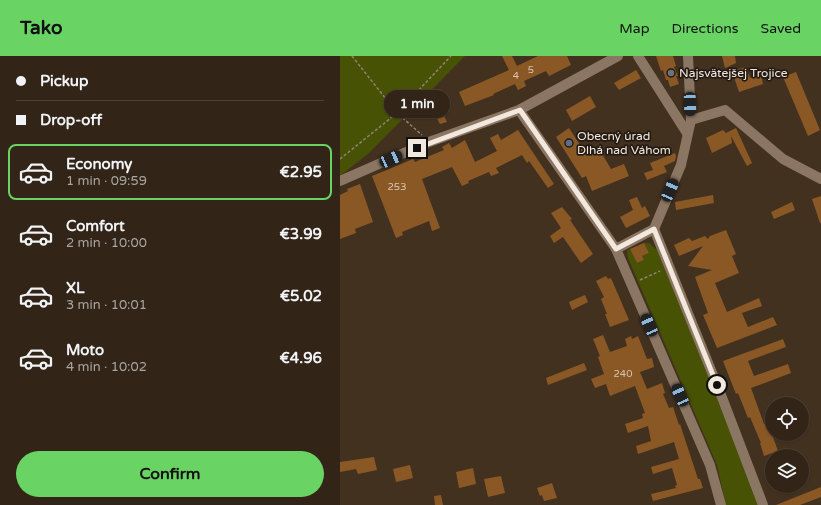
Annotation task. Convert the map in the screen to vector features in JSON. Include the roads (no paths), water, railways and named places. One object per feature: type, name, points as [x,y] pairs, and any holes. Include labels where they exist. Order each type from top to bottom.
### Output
[{"type":"street","points":[[340,181],[429,142],[520,110],[618,56]]},
{"type":"street","points":[[638,56],[687,133]]},
{"type":"street","points":[[616,249],[654,229],[681,165],[691,120],[688,56]]},
{"type":"street","points":[[520,110],[616,249],[710,464],[721,505]]},
{"type":"street","points":[[691,120],[725,110],[783,158],[821,179]]},
{"type":"street","points":[[654,229],[763,505]]},
{"type":"place","name":"Najsvätejšej Trojice","points":[[671,73]]},
{"type":"place","name":"Obecný úrad Dlhá nad Váhom","points":[[569,143]]}]
